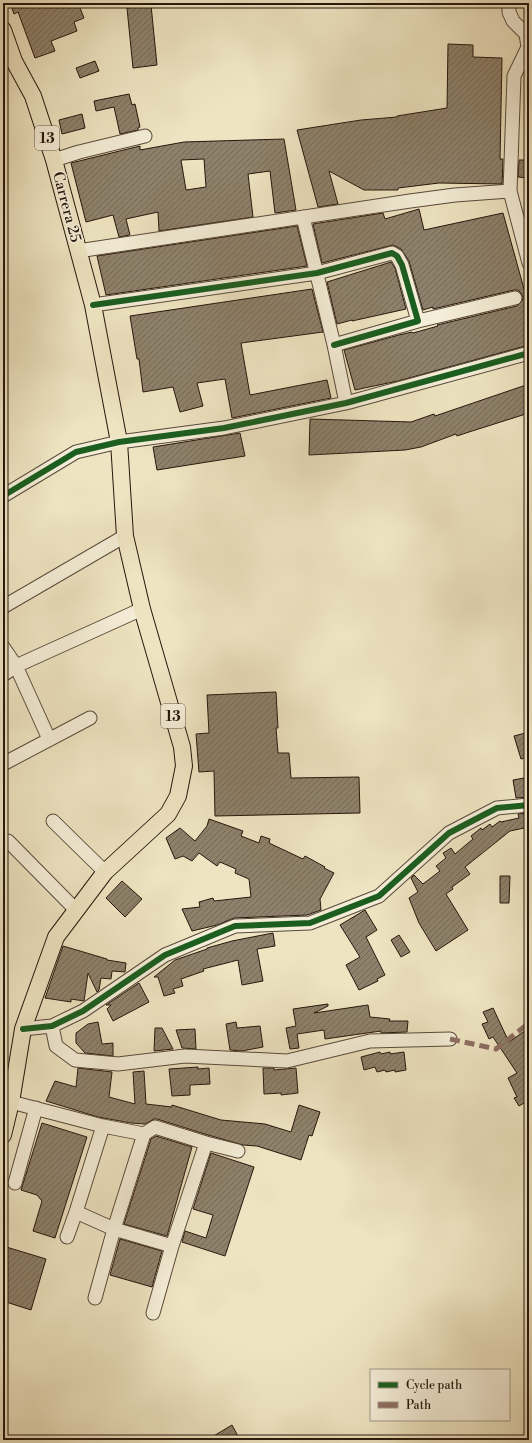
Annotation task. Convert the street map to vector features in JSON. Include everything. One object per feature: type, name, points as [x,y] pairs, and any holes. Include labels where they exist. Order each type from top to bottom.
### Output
[{"type":"main road","name":"Carrera 25","points":[[3,30],[14,61],[33,96],[54,160],[78,251]]},
{"type":"main road","name":"13","points":[[3,1135],[11,1102],[23,1028],[56,937],[105,872],[168,814],[178,796],[184,766],[182,747],[142,609],[125,536],[119,442],[92,305],[78,251]]},
{"type":"street","points":[[509,3],[509,12],[513,21],[526,34],[528,47],[514,76],[510,191],[529,263]]},
{"type":"street","points":[[54,160],[86,150],[144,136]]},
{"type":"street","points":[[78,251],[455,195],[510,191]]},
{"type":"street","points":[[303,218],[334,344],[346,403]]},
{"type":"street","points":[[92,305],[317,273],[392,253],[397,256],[402,265],[418,321]]},
{"type":"street","points":[[334,344],[418,321],[515,298]]},
{"type":"street","points":[[3,496],[76,452],[119,442],[224,428],[346,403],[529,353]]},
{"type":"street","points":[[3,608],[125,536]]},
{"type":"street","points":[[3,675],[16,666],[142,609]]},
{"type":"street","points":[[3,647],[16,666],[49,739]]},
{"type":"street","points":[[3,764],[90,718]]},
{"type":"street","points":[[23,1028],[52,1026],[83,1011],[165,955],[235,926],[310,923],[379,896],[449,833],[497,808],[529,806]]},
{"type":"street","points":[[53,821],[105,872]]},
{"type":"street","points":[[8,841],[76,910]]},
{"type":"street","points":[[52,1026],[56,1046],[75,1060],[118,1064],[185,1056],[287,1061],[370,1041],[450,1039]]},
{"type":"street","points":[[11,1102],[103,1126],[144,1134]]},
{"type":"street","points":[[15,1183],[36,1108]]},
{"type":"street","points":[[67,1236],[103,1126]]},
{"type":"street","points":[[95,1298],[114,1229],[144,1134],[155,1127],[206,1143],[238,1151]]},
{"type":"street","points":[[153,1313],[172,1246],[206,1143]]},
{"type":"street","points":[[76,1212],[114,1229],[172,1246]]},
{"type":"building","points":[[10,3],[78,3],[84,18],[74,22],[77,31],[51,41],[55,51],[35,58],[18,12],[14,14]]},
{"type":"building","points":[[151,5],[157,65],[133,68],[127,8]]},
{"type":"building","points":[[448,44],[473,45],[473,57],[502,58],[500,159],[503,159],[502,184],[439,183],[398,188],[398,190],[364,190],[329,171],[338,204],[318,207],[297,130],[361,120],[397,117],[447,108]]},
{"type":"building","points":[[95,61],[99,71],[80,78],[76,68]]},
{"type":"building","points":[[129,94],[132,105],[135,104],[140,127],[138,130],[120,134],[114,107],[96,111],[94,101]]},
{"type":"building","points":[[82,114],[85,128],[62,134],[59,120]]},
{"type":"building","points":[[284,139],[296,210],[275,213],[270,171],[248,174],[253,217],[159,231],[158,212],[126,219],[130,235],[119,237],[113,215],[86,222],[71,163],[140,146],[140,150],[184,142]],"holes":[[[204,159],[206,187],[186,190],[181,160]]]},
{"type":"building","points":[[519,160],[529,160],[529,178],[518,177]]},
{"type":"building","points":[[419,209],[424,230],[503,213],[529,307],[529,345],[398,381],[355,390],[344,350],[399,335],[413,333],[438,326],[437,325],[517,306],[522,301],[523,297],[521,293],[518,290],[514,290],[423,310],[409,261],[401,249],[393,245],[322,263],[313,224],[383,213],[385,219]]},
{"type":"building","points":[[297,226],[307,266],[106,295],[97,256]]},
{"type":"building","points":[[391,262],[395,268],[406,309],[337,324],[327,282]]},
{"type":"building","points":[[312,289],[323,332],[241,343],[250,395],[327,380],[331,398],[232,418],[225,379],[197,383],[203,406],[180,412],[173,387],[143,392],[139,359],[137,359],[130,316]]},
{"type":"building","points":[[529,384],[529,413],[457,436],[456,434],[421,447],[405,450],[309,455],[310,419],[411,422],[434,414],[435,416]]},
{"type":"building","points":[[240,433],[245,456],[157,470],[153,447]]},
{"type":"building","points":[[276,692],[278,753],[289,753],[291,778],[359,777],[360,813],[215,816],[214,771],[199,772],[196,734],[209,733],[207,695]]},
{"type":"building","points":[[529,732],[529,757],[521,759],[514,736]]},
{"type":"building","points":[[524,778],[527,797],[516,798],[513,780]]},
{"type":"building","points":[[529,813],[529,827],[510,831],[465,867],[470,874],[452,887],[453,889],[446,894],[468,930],[436,951],[419,923],[409,898],[418,892],[411,878],[414,875],[423,884],[440,871],[436,866],[446,858],[443,853],[451,848],[455,854],[473,839],[471,836],[481,828],[482,830],[490,824],[492,827],[500,821],[519,818],[518,814]]},
{"type":"building","points":[[209,819],[243,831],[241,836],[259,843],[261,836],[270,839],[269,843],[303,859],[305,856],[334,873],[320,899],[321,910],[307,915],[234,918],[217,925],[192,931],[182,909],[200,907],[199,902],[213,898],[214,901],[251,897],[249,879],[235,873],[236,869],[220,862],[217,866],[199,853],[192,861],[183,856],[175,859],[166,838],[180,828],[195,841],[207,826]]},
{"type":"building","points":[[500,876],[510,876],[509,903],[500,903]]},
{"type":"building","points":[[122,881],[142,899],[125,917],[106,898]]},
{"type":"building","points":[[365,910],[377,930],[366,937],[385,975],[377,979],[378,981],[359,990],[346,965],[360,957],[340,925]]},
{"type":"building","points":[[273,933],[275,946],[257,949],[263,981],[242,985],[238,960],[203,969],[204,971],[181,979],[183,986],[173,989],[175,993],[164,996],[158,977],[154,977],[175,960],[207,948],[232,941]]},
{"type":"building","points":[[399,935],[410,952],[401,957],[391,940]]},
{"type":"building","points":[[63,946],[107,960],[126,963],[125,972],[112,971],[111,979],[101,978],[99,990],[97,992],[88,973],[84,1001],[71,999],[71,1002],[45,998]]},
{"type":"building","points":[[139,983],[149,1002],[113,1021],[107,1009],[111,1005],[106,1005]]},
{"type":"building","points":[[328,1004],[328,1006],[314,1013],[368,1005],[370,1017],[390,1019],[389,1021],[408,1021],[407,1032],[381,1033],[381,1031],[325,1039],[324,1030],[297,1034],[299,1048],[290,1049],[286,1028],[296,1026],[293,1009]]},
{"type":"building","points":[[493,1008],[509,1042],[529,1028],[529,1100],[519,1106],[514,1098],[517,1097],[508,1078],[517,1073],[493,1037],[489,1039],[482,1024],[488,1022],[483,1012]]},
{"type":"building","points":[[98,1022],[102,1044],[113,1043],[113,1056],[85,1053],[76,1043],[76,1033],[88,1024]]},
{"type":"building","points":[[236,1022],[237,1028],[260,1026],[263,1047],[242,1051],[230,1050],[226,1024]]},
{"type":"building","points":[[155,1028],[162,1028],[173,1049],[154,1051]]},
{"type":"building","points":[[195,1029],[196,1049],[182,1048],[176,1030]]},
{"type":"building","points":[[380,1052],[381,1054],[390,1052],[390,1054],[404,1052],[406,1070],[386,1072],[385,1070],[377,1072],[375,1067],[364,1070],[361,1057]]},
{"type":"building","points":[[198,1067],[198,1069],[209,1068],[210,1084],[190,1085],[190,1095],[172,1096],[169,1069]]},
{"type":"building","points":[[78,1068],[112,1072],[109,1097],[135,1104],[133,1072],[144,1071],[146,1104],[172,1107],[172,1105],[221,1120],[265,1124],[291,1132],[299,1105],[320,1112],[312,1136],[309,1135],[301,1160],[257,1146],[243,1145],[157,1119],[145,1124],[131,1123],[98,1117],[46,1101],[55,1081],[76,1087]]},
{"type":"building","points":[[263,1068],[274,1068],[274,1070],[296,1068],[298,1093],[281,1095],[281,1093],[264,1094]]},
{"type":"building","points":[[42,1123],[87,1137],[55,1238],[33,1231],[42,1201],[37,1195],[21,1190]]},
{"type":"building","points":[[156,1136],[192,1147],[167,1236],[124,1224],[151,1139]]},
{"type":"building","points":[[211,1153],[254,1167],[225,1256],[182,1242],[185,1231],[206,1238],[213,1215],[193,1209]]},
{"type":"building","points":[[120,1239],[162,1251],[152,1287],[110,1275]]},
{"type":"building","points":[[3,1246],[46,1259],[31,1310],[3,1301]]},
{"type":"building","points":[[232,1425],[240,1440],[207,1440]]},
{"type":"marked path","points":[[450,1039],[496,1049],[529,1023]]},
{"type":"cycle path","points":[[93,305],[317,273],[392,253],[397,256],[402,265],[418,321],[334,345]]},
{"type":"cycle path","points":[[3,496],[76,452],[119,442],[224,428],[346,403],[529,353]]},
{"type":"cycle path","points":[[23,1029],[52,1026],[83,1011],[165,955],[235,926],[310,923],[379,896],[449,833],[497,808],[529,805]]}]
